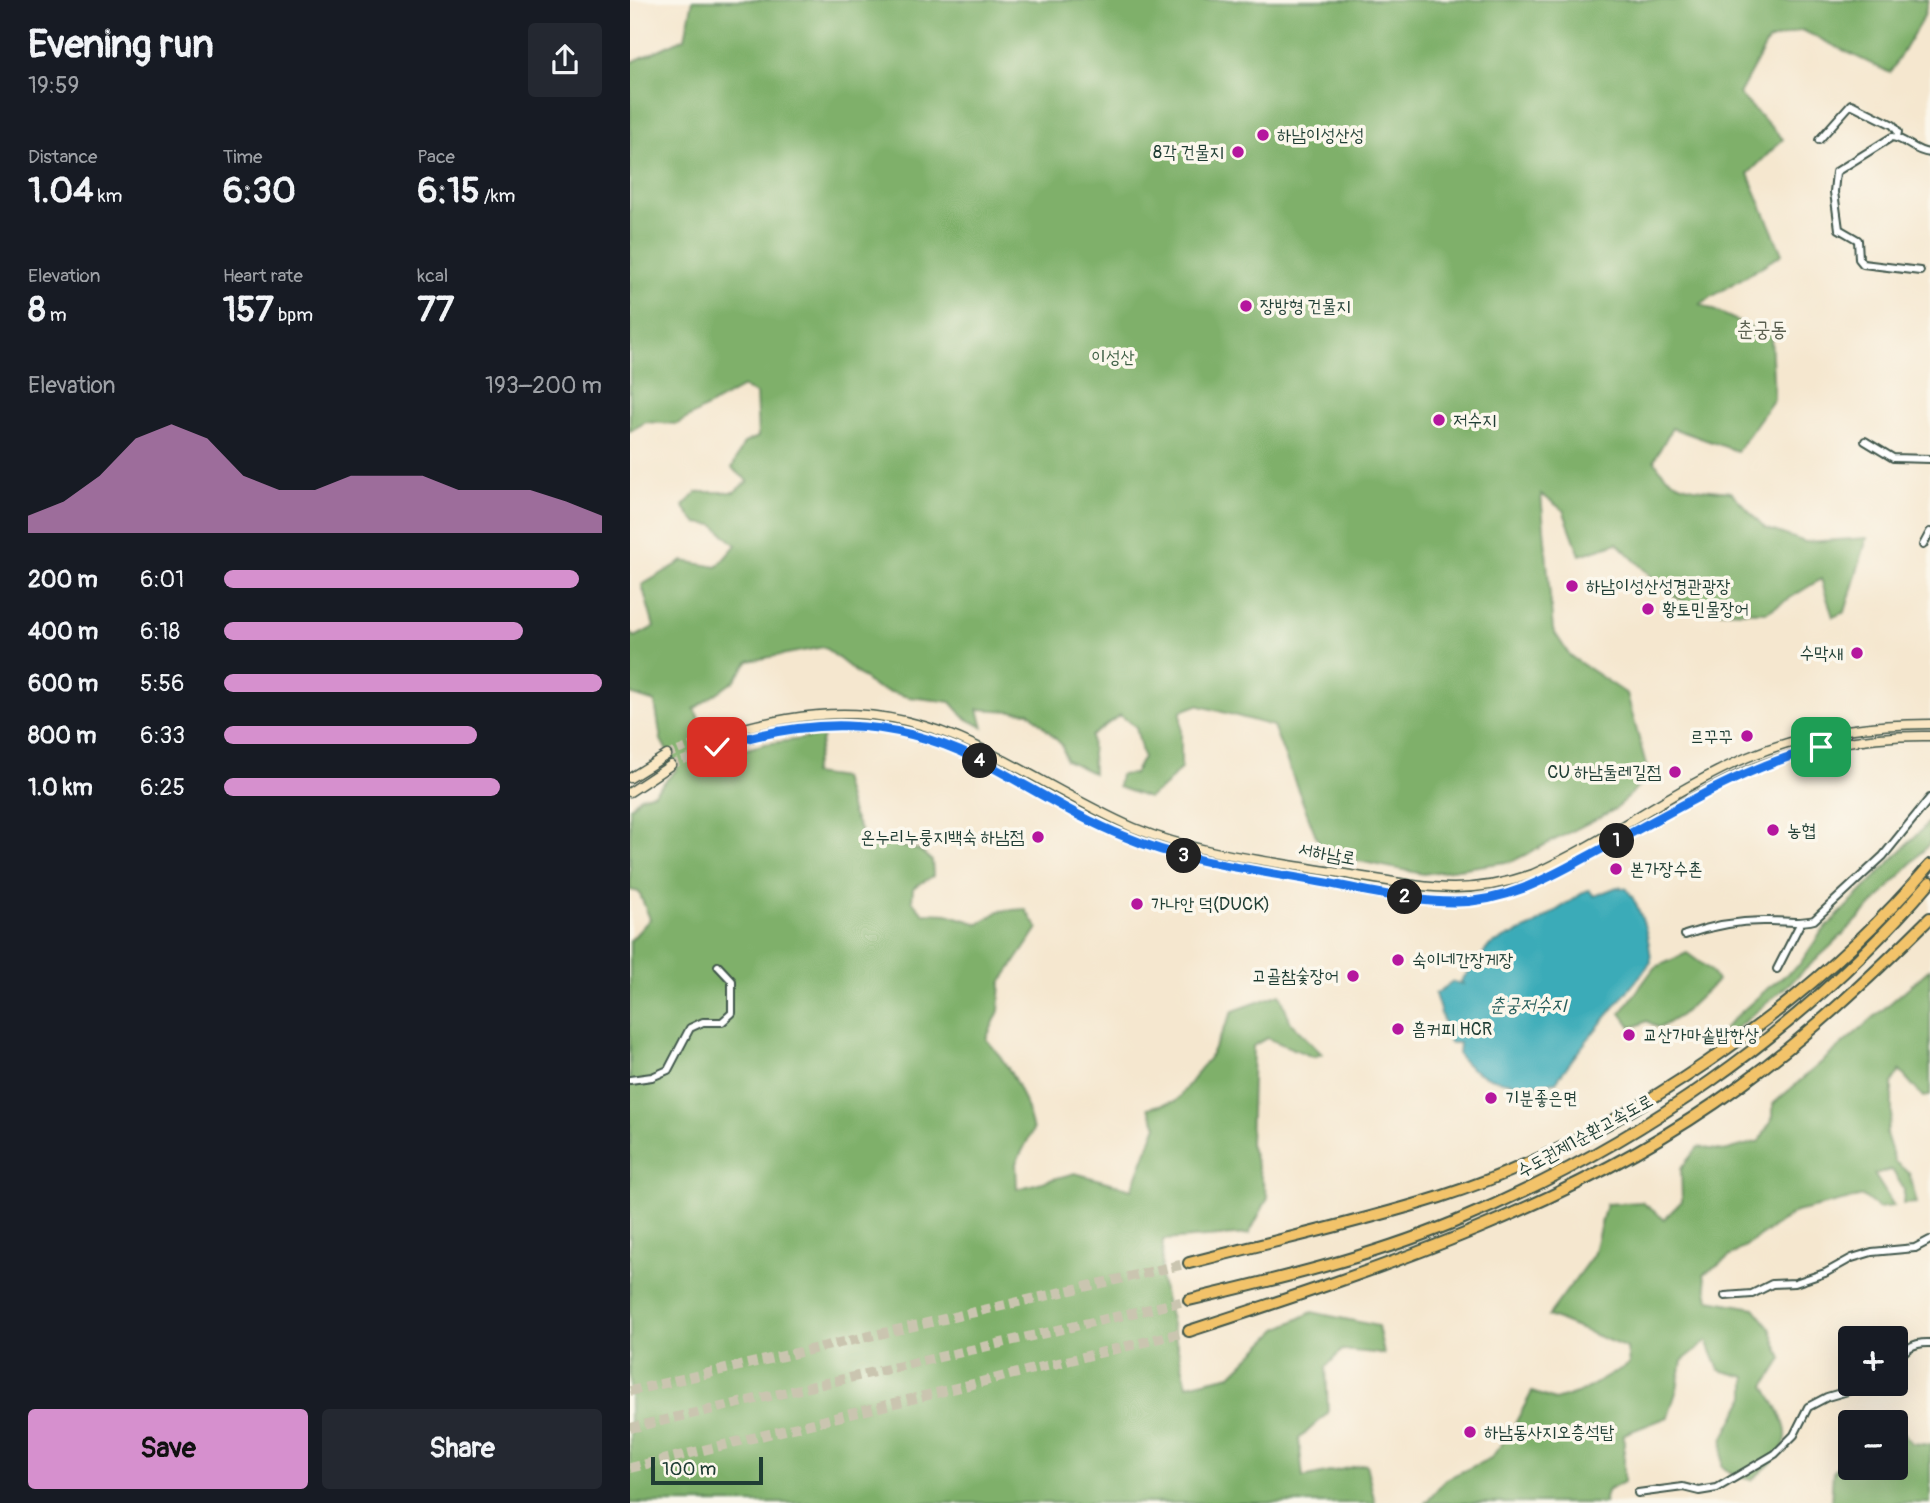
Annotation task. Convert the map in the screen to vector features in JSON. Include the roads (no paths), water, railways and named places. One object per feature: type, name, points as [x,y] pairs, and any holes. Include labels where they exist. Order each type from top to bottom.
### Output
[{"type":"highway","name":"수도권제1순환고속도로","points":[[1189,1263],[1441,1197],[1513,1168],[1599,1127],[1694,1071],[1765,1020],[1832,965],[1930,865]]},
{"type":"highway","name":"수도권제1순환고속도로","points":[[1189,1300],[1321,1268],[1451,1224],[1579,1163],[1716,1079],[1782,1027],[1889,929],[1930,882]]},
{"type":"highway","name":"수도권제1순환고속도로","points":[[1189,1331],[1326,1286],[1445,1242],[1527,1208],[1606,1168],[1738,1087],[1810,1031],[1930,918]]},
{"type":"street","points":[[1819,140],[1851,104],[1893,125],[1898,132],[1897,137]]},
{"type":"street","points":[[1897,137],[1914,151],[1930,153]]},
{"type":"street","points":[[1897,137],[1882,142],[1836,172],[1835,212],[1839,229],[1858,240],[1859,259],[1863,264],[1920,271]]},
{"type":"street","points":[[1865,441],[1893,458],[1930,459]]},
{"type":"street","points":[[1923,545],[1930,533]]},
{"type":"street","name":"서하남로","points":[[713,737],[770,721],[811,714],[898,719],[961,739],[1102,813],[1165,838],[1202,849],[1448,890],[1494,886],[1533,874],[1712,775],[1769,749],[1864,727],[1930,724]]},
{"type":"street","name":"서하남로","points":[[717,747],[785,729],[819,724],[898,732],[972,757],[1078,816],[1153,848],[1408,898],[1454,902],[1504,895],[1555,876],[1717,786],[1783,759],[1821,747],[1865,739],[1930,736]]},
{"type":"street","points":[[630,778],[667,755]]},
{"type":"street","points":[[630,792],[671,765]]},
{"type":"street","points":[[1685,935],[1729,923],[1773,920],[1800,924],[1814,920],[1883,856],[1930,798]]},
{"type":"street","points":[[1777,969],[1800,924]]},
{"type":"street","points":[[630,1080],[652,1077],[668,1070],[690,1028],[704,1022],[722,1022],[732,1013],[732,981],[718,966]]},
{"type":"street","points":[[1725,1296],[1752,1294],[1772,1284],[1794,1283],[1825,1273],[1852,1258],[1872,1252],[1915,1248],[1930,1240]]},
{"type":"street","points":[[1908,1348],[1917,1343],[1930,1343]]},
{"type":"street","points":[[1638,1493],[1683,1487],[1699,1491],[1717,1488],[1774,1454],[1794,1435],[1808,1407],[1838,1394]]},
{"type":"water","name":"춘궁저수지","points":[[1617,887],[1627,889],[1637,905],[1647,934],[1651,962],[1556,1082],[1530,1084],[1502,1081],[1477,1072],[1466,1064],[1458,1054],[1459,1043],[1450,1043],[1435,994],[1453,982],[1463,984],[1461,981],[1490,945],[1531,927],[1586,891],[1589,890],[1594,896]]},
{"type":"tunnel","points":[[667,755],[713,737]]},
{"type":"tunnel","points":[[671,765],[717,747]]},
{"type":"tunnel","points":[[630,1391],[1189,1263]]},
{"type":"tunnel","points":[[630,1428],[1189,1300]]},
{"type":"tunnel","points":[[630,1468],[1189,1331]]},
{"type":"place","name":"하남이성산성","points":[[1263,135]]},
{"type":"place","name":"8각 건물지","points":[[1238,152]]},
{"type":"place","name":"장방형 건물지","points":[[1246,306]]},
{"type":"place","name":"저수지","points":[[1439,420]]},
{"type":"place","name":"하남이성산성경관광장","points":[[1572,586]]},
{"type":"place","name":"황토민물장어","points":[[1648,609]]},
{"type":"place","name":"수막새","points":[[1857,653]]},
{"type":"place","name":"르꾸꾸","points":[[1747,736]]},
{"type":"place","name":"CU 하남둘레길점","points":[[1675,772]]},
{"type":"place","name":"농협","points":[[1773,830]]},
{"type":"place","name":"온누리누룽지백숙 하남점","points":[[1038,837]]},
{"type":"place","name":"본가장수촌","points":[[1616,869]]},
{"type":"place","name":"가나안 덕(DUCK)","points":[[1137,904]]},
{"type":"place","name":"숙이네간장게장","points":[[1398,960]]},
{"type":"place","name":"고골참숯장어","points":[[1353,976]]},
{"type":"place","name":"흠커피 HCR","points":[[1398,1029]]},
{"type":"place","name":"교산가마솥밥한상","points":[[1629,1035]]},
{"type":"place","name":"기분좋은면","points":[[1491,1098]]},
{"type":"place","name":"하남동사지오층석탑","points":[[1470,1432]]},
{"type":"district","name":"춘궁동","points":[[1762,329]]},
{"type":"park label","name":"이성산","points":[[1113,357]]}]
